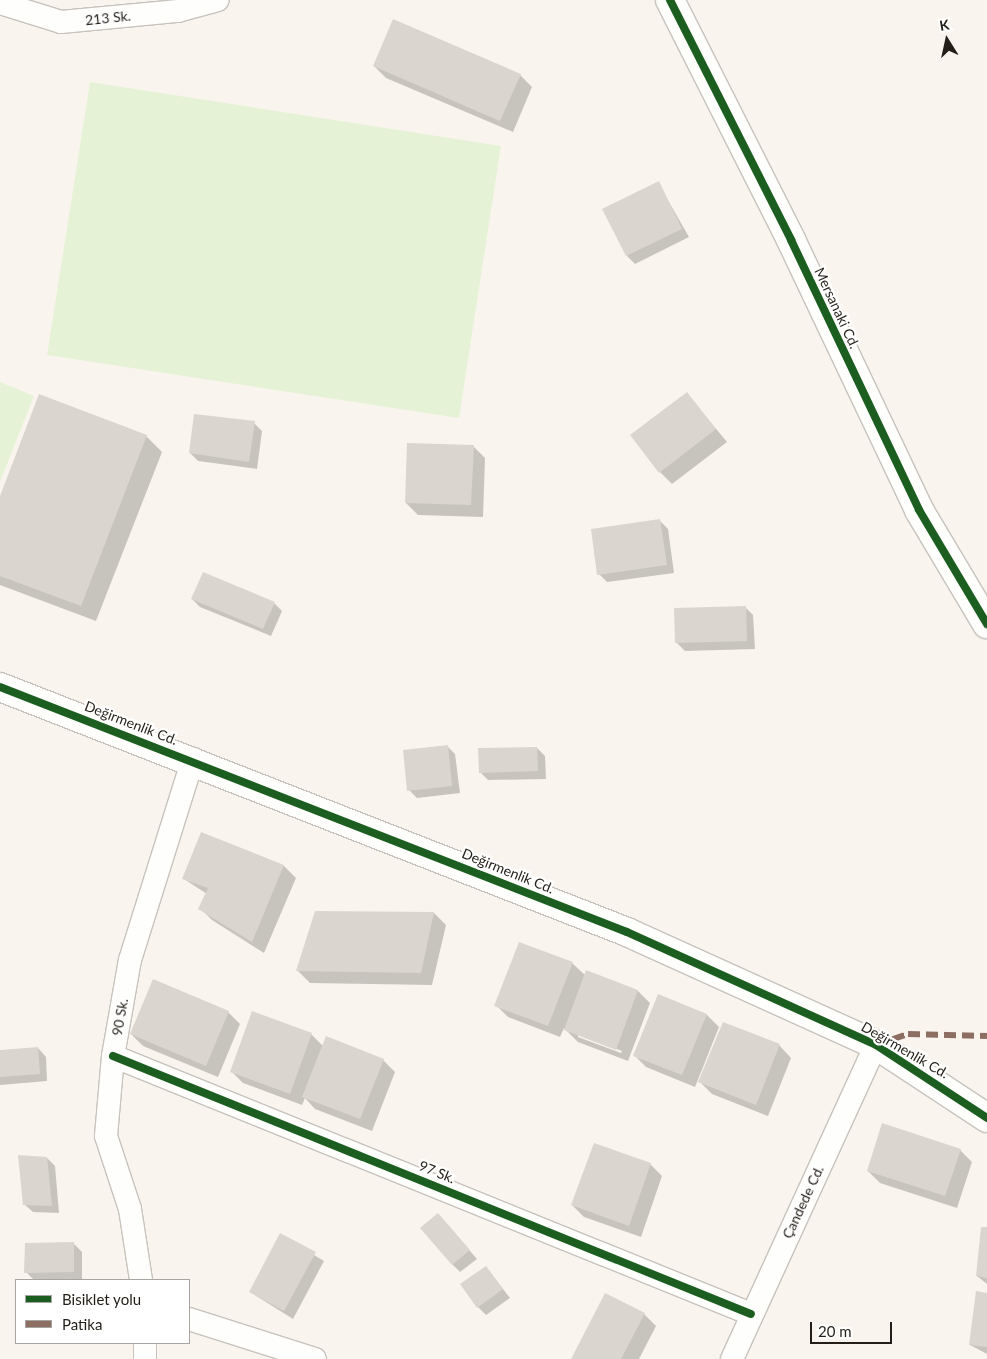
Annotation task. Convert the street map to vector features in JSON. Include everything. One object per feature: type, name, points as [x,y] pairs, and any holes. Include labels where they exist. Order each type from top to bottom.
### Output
[{"type":"street","name":"213 Sk.","points":[[0,3],[61,22],[178,11],[218,0]]},
{"type":"street","name":"Mersanaki Cd.","points":[[670,0],[791,240],[918,510],[987,624]]},
{"type":"street","name":"Değirmenlik Cd.","points":[[0,687],[193,759],[627,932],[876,1045],[987,1118]]},
{"type":"street","name":"90 Sk.","points":[[141,1279],[130,1209],[106,1136],[113,1056],[130,960],[193,759]]},
{"type":"street","name":"Çandede Cd.","points":[[732,1359],[876,1045]]},
{"type":"street","name":"97 Sk.","points":[[113,1056],[751,1314]]},
{"type":"street","points":[[190,1319],[315,1359]]},
{"type":"street","points":[[145,1344],[145,1359]]},
{"type":"green space","points":[[90,82],[501,146],[459,418],[47,355]]},
{"type":"green space","points":[[0,382],[34,396],[0,482]]},
{"type":"building","points":[[393,19],[521,74],[500,121],[373,66]]},
{"type":"building","points":[[659,181],[682,229],[626,256],[602,209]]},
{"type":"building","points":[[687,392],[716,429],[659,473],[630,435]]},
{"type":"building","points":[[39,394],[147,435],[81,606],[0,576],[0,496]]},
{"type":"building","points":[[194,414],[255,421],[249,462],[189,453]]},
{"type":"building","points":[[407,443],[474,445],[471,505],[405,503]]},
{"type":"building","points":[[660,519],[667,565],[597,575],[591,529]]},
{"type":"building","points":[[203,572],[275,602],[263,629],[191,599]]},
{"type":"building","points":[[746,606],[747,641],[675,643],[674,608]]},
{"type":"building","points":[[448,745],[452,786],[407,791],[403,750]]},
{"type":"building","points":[[537,747],[538,771],[479,773],[478,748]]},
{"type":"building","points":[[201,832],[284,865],[252,942],[198,909],[208,888],[182,879]]},
{"type":"building","points":[[315,911],[434,912],[421,973],[296,971]]},
{"type":"building","points":[[519,942],[573,962],[548,1026],[494,1006]]},
{"type":"building","points":[[586,970],[638,990],[616,1050],[564,1030]]},
{"type":"building","points":[[153,979],[229,1011],[206,1066],[130,1034]]},
{"type":"building","points":[[658,994],[707,1014],[682,1075],[633,1056]]},
{"type":"building","points":[[252,1011],[312,1033],[290,1094],[230,1072]]},
{"type":"building","points":[[723,1022],[780,1044],[756,1105],[698,1082]]},
{"type":"building","points":[[326,1036],[384,1059],[360,1119],[302,1097]]},
{"type":"building","points":[[38,1047],[40,1074],[0,1077],[0,1050]]},
{"type":"building","points":[[882,1123],[961,1149],[945,1196],[867,1171]]},
{"type":"building","points":[[594,1143],[651,1163],[629,1226],[571,1205]]},
{"type":"building","points":[[18,1155],[47,1157],[52,1206],[23,1205]]},
{"type":"building","points":[[438,1213],[470,1250],[452,1265],[420,1228]]},
{"type":"building","points":[[981,1227],[987,1227],[987,1278],[976,1276]]},
{"type":"building","points":[[280,1233],[316,1252],[284,1311],[249,1292]]},
{"type":"building","points":[[74,1242],[74,1272],[24,1273],[25,1243]]},
{"type":"building","points":[[486,1266],[503,1289],[477,1308],[460,1284]]},
{"type":"building","points":[[976,1291],[987,1293],[987,1347],[969,1345]]},
{"type":"building","points":[[605,1293],[645,1313],[621,1359],[571,1359]]},
{"type":"marked path","points":[[876,1045],[908,1034],[987,1036]]},
{"type":"cycle path","points":[[670,0],[791,240],[919,510],[987,624]]},
{"type":"cycle path","points":[[0,687],[627,932],[876,1045],[987,1118]]},
{"type":"cycle path","points":[[113,1056],[751,1314]]}]
